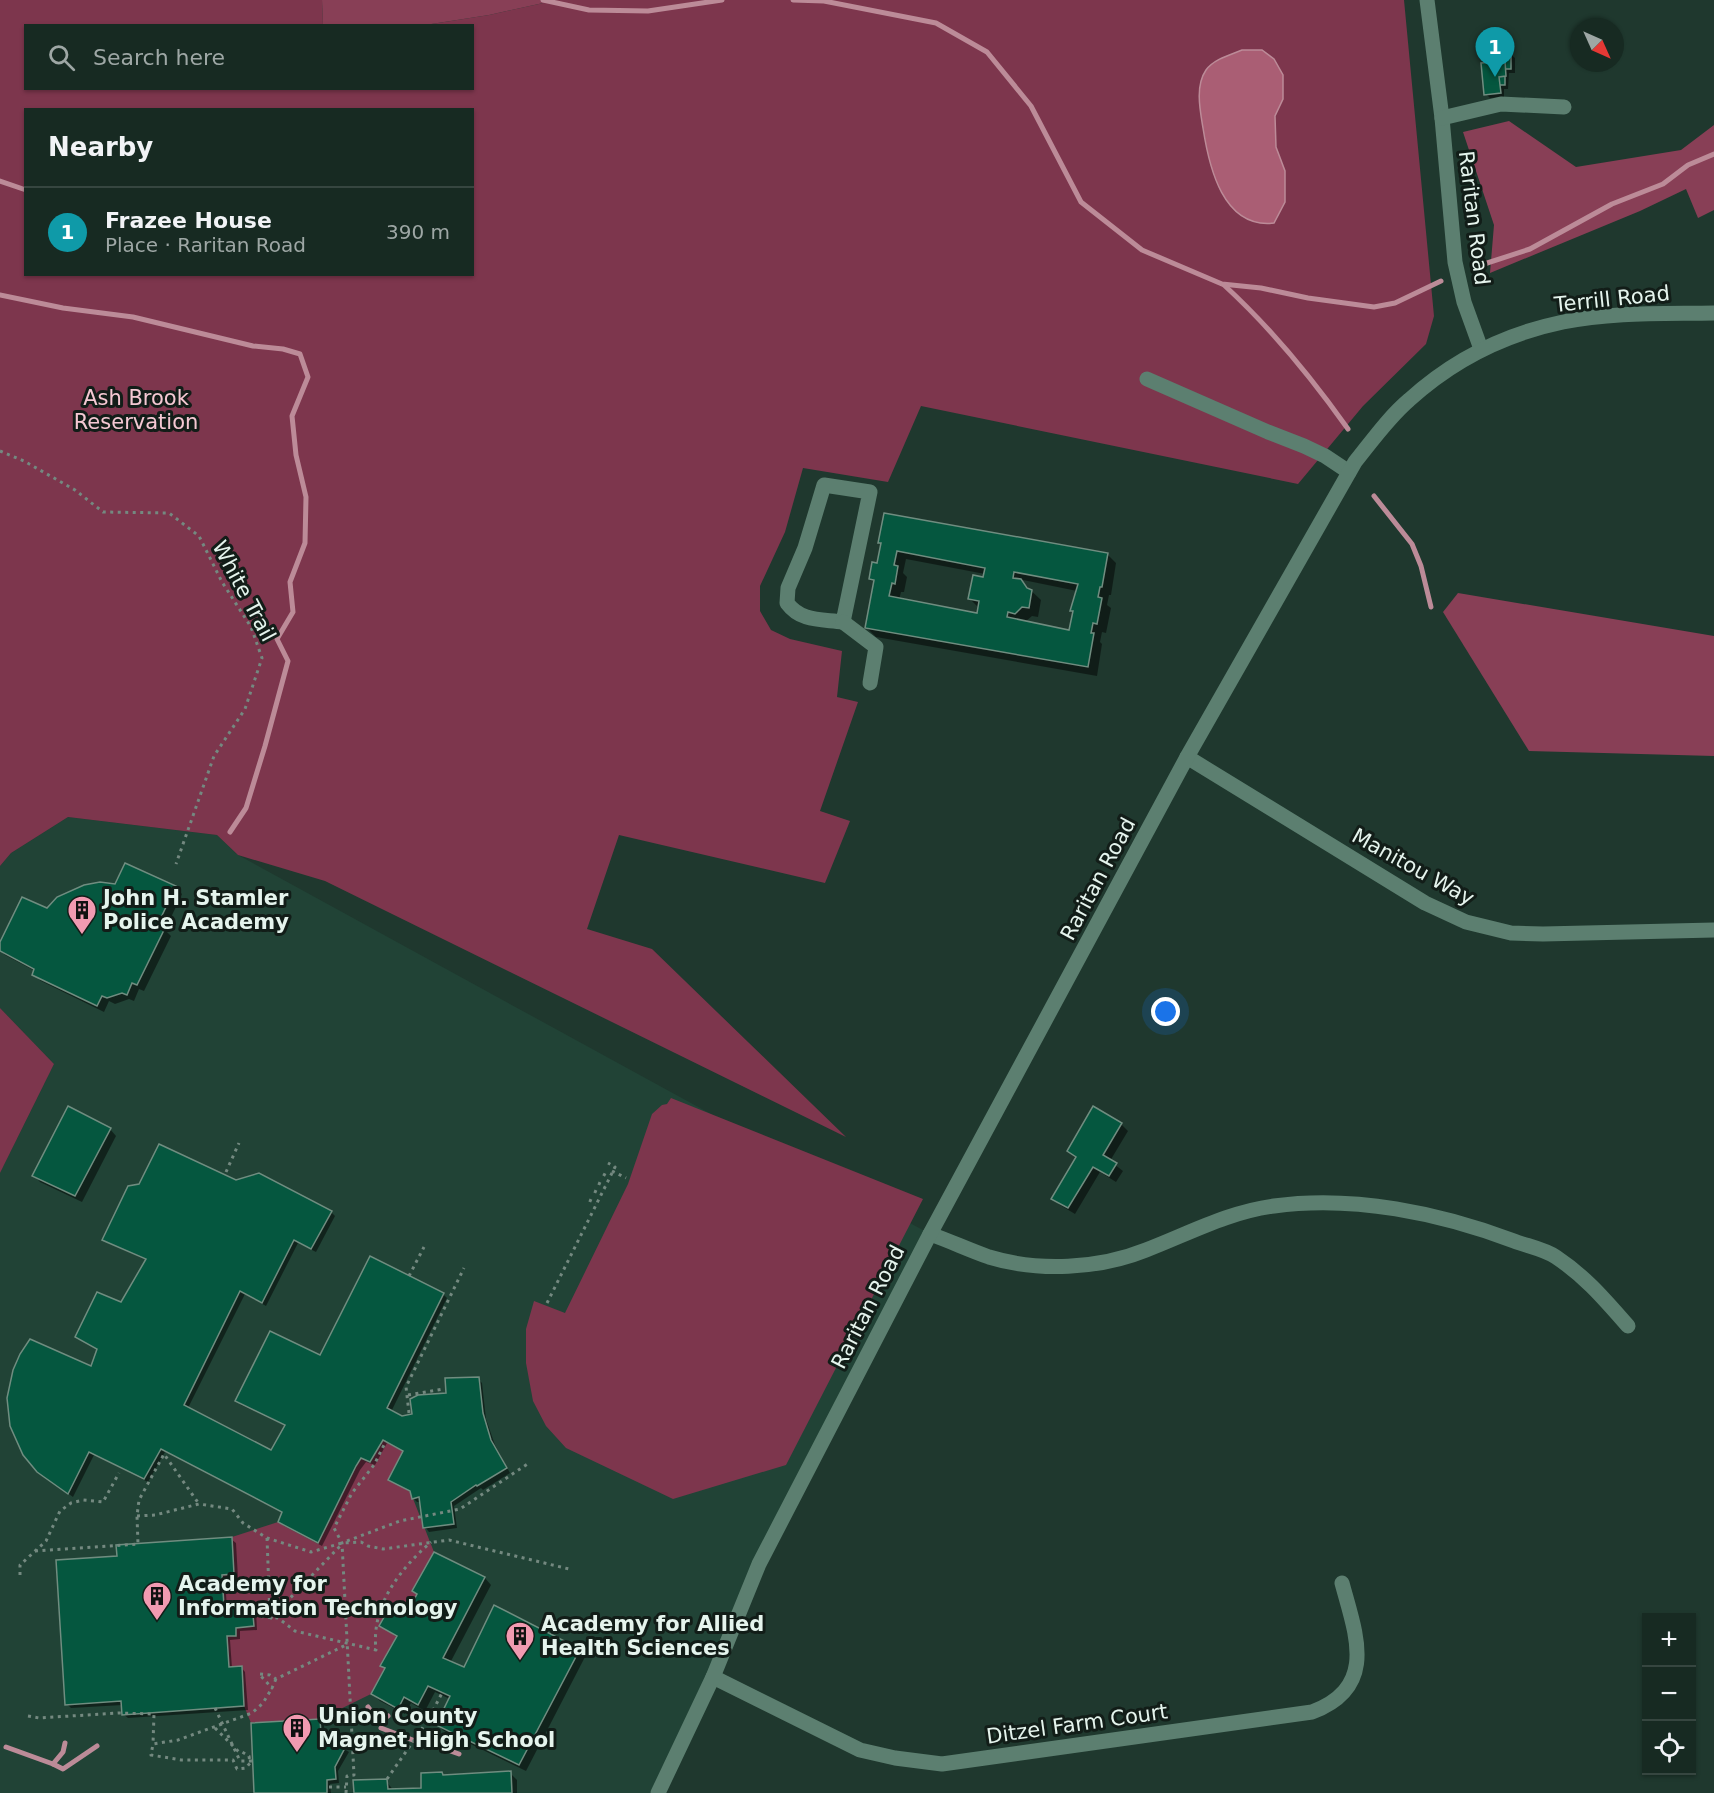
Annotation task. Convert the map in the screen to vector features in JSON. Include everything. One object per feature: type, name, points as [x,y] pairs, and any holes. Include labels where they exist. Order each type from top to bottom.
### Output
[{"type":"street","name":"Raritan Road","points":[[658,1793],[713,1677],[759,1564],[930,1234],[1187,757],[1349,472],[1380,430],[1408,401],[1439,376],[1481,349],[1464,302],[1455,262],[1442,118],[1427,0]]},
{"type":"street","points":[[1442,118],[1501,104],[1564,107]]},
{"type":"street","name":"Terrill Road","points":[[1481,349],[1508,338],[1564,322],[1615,316],[1714,313]]},
{"type":"street","points":[[1147,379],[1304,446],[1325,456],[1349,472]]},
{"type":"street","points":[[843,622],[870,492],[824,485],[805,548],[788,588],[787,603],[793,611],[803,617],[843,622],[876,647],[870,683]]},
{"type":"street","name":"Manitou Way","points":[[1187,757],[1425,903],[1466,922],[1511,933],[1714,930]]},
{"type":"street","points":[[930,1234],[991,1257],[1027,1264],[1066,1266],[1114,1261],[1223,1218],[1274,1206],[1337,1202],[1394,1209],[1480,1228],[1554,1256],[1589,1282],[1628,1326]]},
{"type":"street","name":"Ditzel Farm Court","points":[[713,1677],[860,1750],[895,1758],[942,1764],[1312,1712],[1339,1697],[1354,1676],[1358,1658],[1357,1639],[1342,1584]]},
{"type":"path","name":"White Trail","points":[[0,451],[24,460],[75,490],[103,512],[169,513],[199,536],[222,582],[251,627],[262,658],[245,709],[214,756],[176,864]]},
{"type":"path","points":[[226,1172],[239,1143]]},
{"type":"path","points":[[547,1304],[615,1167],[608,1163]]},
{"type":"path","points":[[612,1171],[626,1178]]},
{"type":"path","points":[[603,1174],[609,1177]]},
{"type":"path","points":[[598,1183],[605,1186]]},
{"type":"path","points":[[594,1191],[601,1194]]},
{"type":"path","points":[[590,1200],[596,1203]]},
{"type":"path","points":[[409,1276],[424,1247]]},
{"type":"path","points":[[409,1413],[406,1387],[464,1268]]},
{"type":"path","points":[[408,1395],[443,1389]]},
{"type":"path","points":[[346,1793],[347,1776],[354,1775],[342,1543],[334,1528],[352,1493],[374,1465],[386,1442]]},
{"type":"path","points":[[34,1551],[138,1544],[139,1500],[164,1454],[199,1503]]},
{"type":"path","points":[[137,1516],[155,1515],[199,1503],[232,1509],[243,1523],[267,1538],[311,1552],[400,1521],[460,1509],[529,1464]]},
{"type":"path","points":[[20,1575],[20,1565],[46,1541],[60,1511],[71,1503],[83,1500],[103,1502],[118,1473]]},
{"type":"path","points":[[267,1538],[270,1618]]},
{"type":"path","points":[[270,1618],[342,1543],[361,1542],[382,1550],[449,1540],[569,1569]]},
{"type":"path","points":[[253,1616],[278,1618],[295,1631],[376,1650],[374,1635],[380,1607],[411,1560],[431,1542]]},
{"type":"path","points":[[153,1744],[178,1740],[252,1713],[263,1703],[276,1679],[347,1644]]},
{"type":"path","points":[[272,1688],[259,1674],[270,1675],[276,1679]]},
{"type":"path","points":[[387,1779],[428,1720],[442,1693]]},
{"type":"path","points":[[215,1708],[240,1761],[253,1761]]},
{"type":"path","points":[[28,1716],[39,1718],[118,1713],[154,1714],[151,1755],[181,1760],[233,1760],[237,1769],[246,1768],[250,1763],[249,1756],[239,1752],[215,1728]]},
{"type":"path","points":[[329,1787],[346,1787]]},
{"type":"shaded area","points":[[322,0],[557,0],[489,15],[431,24],[323,24]]},
{"type":"shaded area","points":[[1242,50],[1262,50],[1274,59],[1283,75],[1283,99],[1275,116],[1276,147],[1285,171],[1285,202],[1274,223],[1257,222],[1242,216],[1231,206],[1215,177],[1206,144],[1199,98],[1200,83],[1206,70],[1213,63]]},
{"type":"shaded area","points":[[1509,121],[1576,167],[1681,150],[1714,125],[1714,210],[1698,218],[1686,189],[1640,211],[1490,273],[1494,225],[1463,132]]},
{"type":"shaded area","points":[[1458,593],[1714,636],[1714,756],[1529,751],[1443,612]]},
{"type":"shaded area","points":[[68,817],[217,835],[238,855],[930,1234],[759,1564],[650,1793],[0,1793],[0,1173],[54,1064],[0,1008],[0,866],[11,853]]},
{"type":"green space","name":"Ash Brook Reservation","points":[[0,0],[322,0],[323,24],[24,24],[24,90],[474,90],[474,24],[431,24],[489,15],[557,0],[1404,0],[1434,316],[1426,344],[1363,406],[1298,484],[921,406],[888,482],[803,468],[785,532],[760,586],[760,611],[771,630],[790,639],[842,651],[837,697],[858,702],[820,811],[850,821],[825,883],[619,835],[587,929],[652,949],[846,1137],[325,881],[238,855],[217,835],[68,817],[11,853],[0,866]]},
{"type":"green space","points":[[0,1008],[54,1064],[0,1173]]},
{"type":"green space","points":[[671,1098],[923,1199],[786,1465],[673,1499],[566,1448],[546,1426],[533,1401],[526,1363],[526,1329],[534,1301],[565,1313],[628,1184],[652,1114],[662,1105],[667,1104]]},
{"type":"green space","points":[[383,1440],[403,1451],[410,1491],[434,1552],[412,1591],[417,1594],[407,1613],[391,1605],[379,1625],[397,1636],[381,1666],[385,1668],[371,1694],[320,1719],[251,1723],[244,1706],[242,1666],[229,1667],[227,1636],[236,1636],[236,1628],[253,1626],[252,1604],[224,1606],[222,1575],[234,1574],[232,1537],[278,1522],[318,1543],[361,1458],[371,1462]]},
{"type":"building","points":[[1486,53],[1511,53],[1511,69],[1505,69],[1505,85],[1486,85]]},
{"type":"building","points":[[1505,61],[1506,76],[1499,77],[1501,93],[1484,95],[1481,63]]},
{"type":"building","points":[[884,513],[1108,553],[1098,597],[1102,598],[1097,624],[1093,623],[1091,633],[1094,633],[1088,667],[865,628],[874,580],[869,579],[872,562],[877,563],[881,543],[878,543]],"holes":[[[897,551],[985,568],[983,577],[973,575],[968,599],[979,601],[977,613],[889,596],[892,583],[895,584],[898,566],[894,565]],[[1014,572],[1078,584],[1070,611],[1073,611],[1069,630],[1007,617],[1008,612],[1015,614],[1022,607],[1029,608],[1032,590],[1027,588],[1021,579],[1013,578]]]},
{"type":"building","name":"John H. Stamler Police Academy","points":[[125,863],[176,886],[157,926],[165,928],[137,985],[132,983],[127,995],[122,993],[107,998],[102,996],[97,1006],[32,975],[34,969],[0,951],[0,942],[22,897],[47,908],[57,897],[84,885],[100,882],[115,884]]},
{"type":"building","points":[[68,1106],[111,1128],[75,1196],[32,1176]]},
{"type":"building","points":[[1093,1106],[1122,1123],[1103,1155],[1117,1163],[1109,1176],[1093,1167],[1068,1208],[1051,1199],[1076,1157],[1067,1151]]},
{"type":"building","points":[[159,1144],[236,1180],[259,1173],[332,1211],[311,1249],[294,1240],[262,1303],[240,1291],[184,1405],[271,1450],[285,1425],[235,1401],[270,1331],[320,1355],[370,1256],[444,1293],[387,1408],[402,1416],[412,1414],[410,1399],[418,1395],[446,1393],[445,1378],[479,1377],[483,1413],[491,1440],[507,1468],[451,1502],[454,1524],[423,1528],[419,1497],[412,1499],[410,1491],[388,1480],[403,1451],[383,1440],[370,1462],[361,1458],[318,1543],[278,1522],[282,1512],[161,1449],[144,1479],[89,1452],[68,1494],[37,1472],[23,1455],[10,1426],[7,1398],[13,1370],[30,1339],[91,1366],[97,1349],[75,1337],[97,1292],[121,1302],[146,1259],[102,1240],[128,1186],[139,1184]]},
{"type":"building","name":"Academy for Information Technology","points":[[232,1537],[234,1574],[222,1575],[224,1606],[252,1604],[254,1626],[236,1628],[236,1636],[227,1636],[229,1667],[242,1666],[244,1706],[122,1715],[121,1701],[65,1705],[56,1560],[117,1556],[116,1545]]},
{"type":"building","name":"Academy for Allied Health Sciences","points":[[434,1552],[485,1577],[443,1658],[464,1667],[494,1605],[580,1649],[519,1765],[436,1725],[450,1696],[428,1686],[418,1705],[404,1697],[398,1709],[371,1694],[385,1668],[380,1666],[397,1636],[379,1626],[391,1605],[407,1613],[417,1594],[412,1591]]},
{"type":"building","name":"Union County Magnet High School","points":[[320,1719],[321,1733],[346,1746],[335,1767],[336,1779],[327,1780],[327,1793],[254,1793],[251,1723]]},
{"type":"building","points":[[511,1771],[512,1793],[354,1793],[353,1780],[387,1779],[388,1789],[421,1788],[421,1773],[442,1772],[443,1775]]},
{"type":"waterway","points":[[543,0],[589,10],[648,11],[722,0]]},
{"type":"waterway","points":[[793,0],[824,1],[936,23],[987,52],[1031,106],[1081,202],[1142,250],[1222,284],[1261,288],[1308,298],[1374,307],[1395,303],[1441,281]]},
{"type":"waterway","points":[[1478,266],[1530,249],[1612,204],[1663,184],[1688,165],[1714,154]]},
{"type":"waterway","points":[[0,181],[24,189]]},
{"type":"waterway","points":[[1224,285],[1290,354],[1348,429]]},
{"type":"waterway","points":[[0,295],[63,308],[133,317],[253,346],[283,349],[300,354],[308,377],[292,416],[296,455],[306,497],[305,543],[290,582],[293,612],[277,639],[288,661],[246,808],[230,832]]},
{"type":"waterway","points":[[1374,496],[1412,544],[1421,566],[1431,607]]},
{"type":"waterway","points":[[368,1707],[379,1722],[388,1716]]},
{"type":"waterway","points":[[381,1728],[418,1742],[425,1742],[431,1732]]},
{"type":"waterway","points":[[425,1742],[459,1754]]},
{"type":"waterway","points":[[65,1743],[63,1752],[53,1764],[63,1769],[97,1746]]},
{"type":"waterway","points":[[6,1747],[53,1764]]},
{"type":"place","name":"Frazee House","points":[[1495,77]]},
{"type":"place","name":"John H. Stamler Police Academy","points":[[82,936]]},
{"type":"place","name":"Academy for Information Technology","points":[[157,1622]]},
{"type":"place","name":"Academy for Allied Health Sciences","points":[[520,1662]]},
{"type":"place","name":"Union County Magnet High School","points":[[297,1754]]}]
